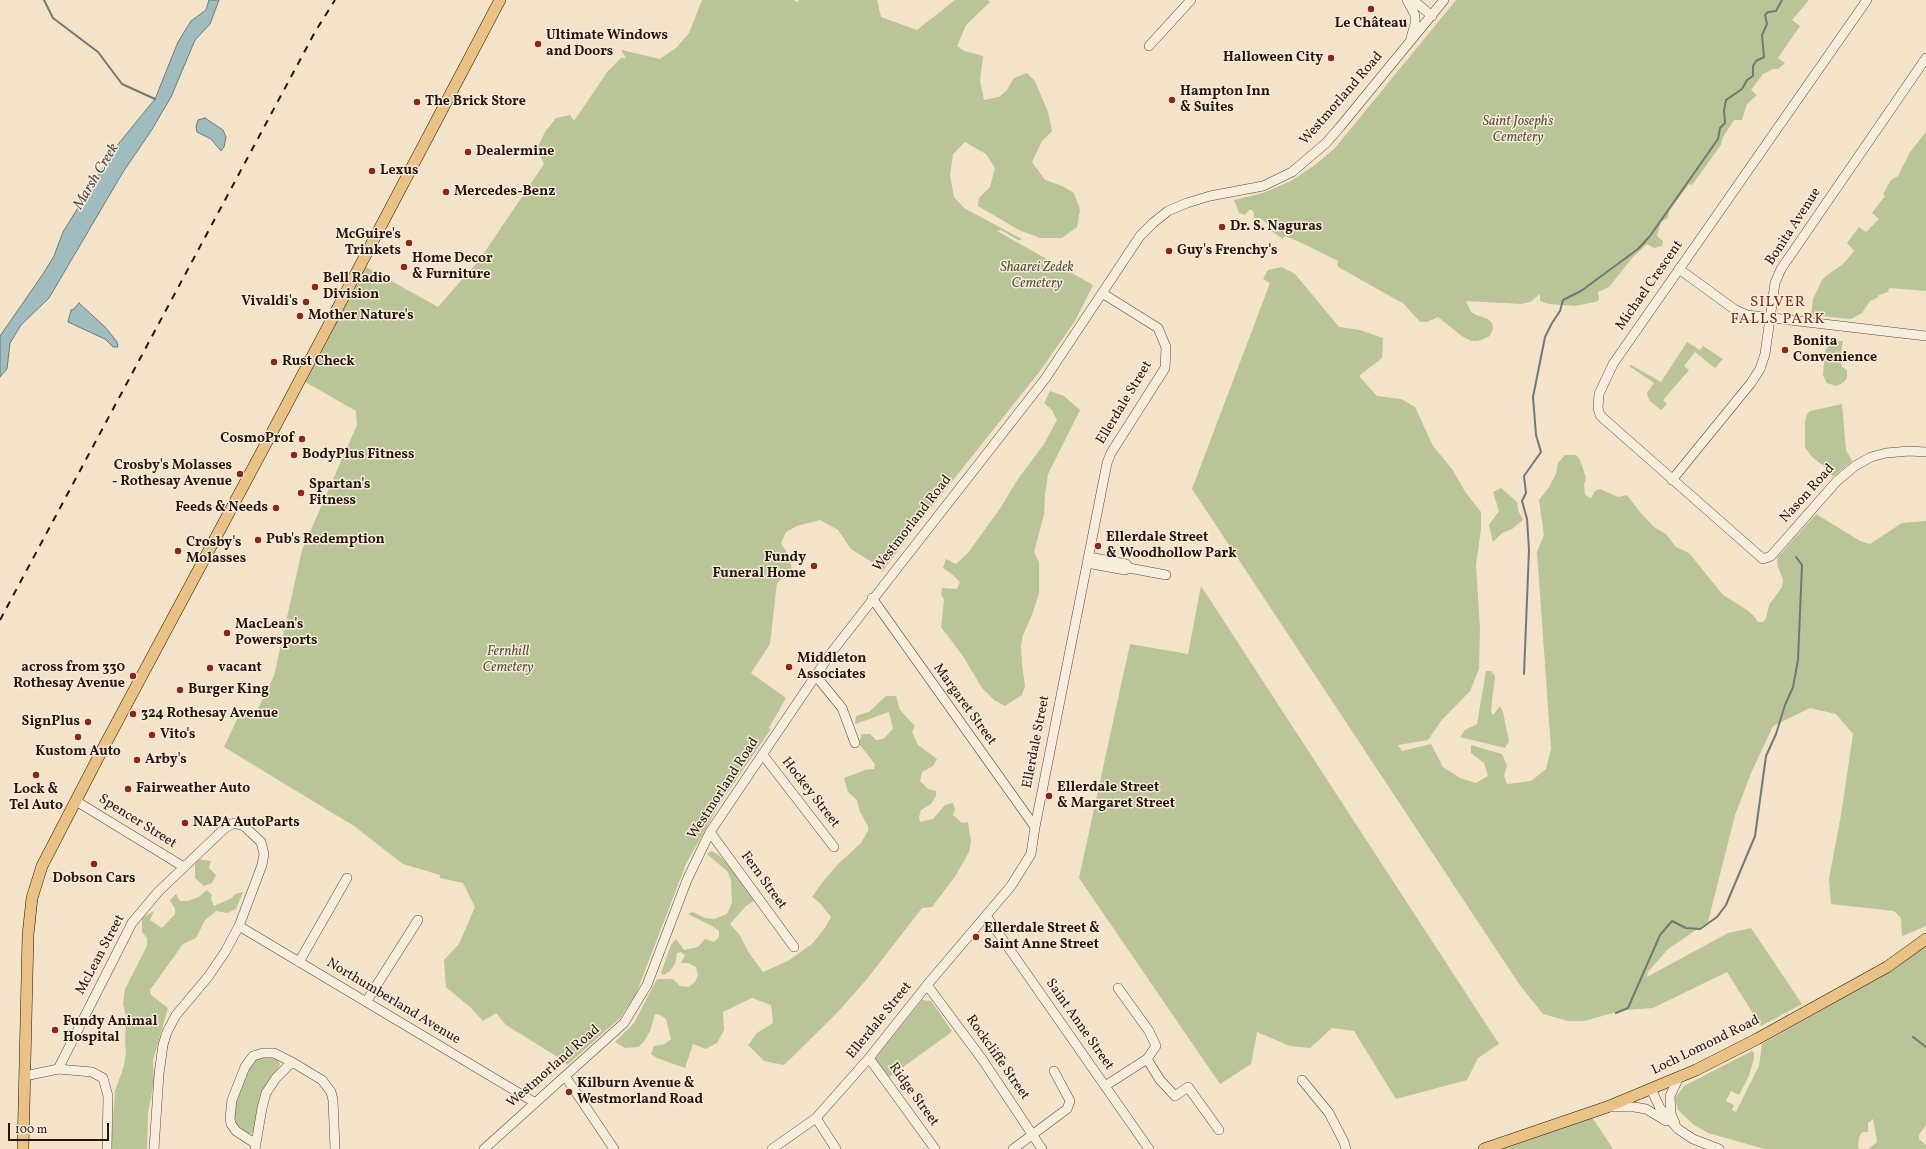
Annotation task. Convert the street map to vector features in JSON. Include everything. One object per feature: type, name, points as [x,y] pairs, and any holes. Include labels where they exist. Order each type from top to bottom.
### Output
[{"type":"main road","points":[[23,1149],[28,935],[32,898],[44,861],[500,0]]},
{"type":"main road","name":"Loch Lomond Road","points":[[1484,1149],[1607,1107],[1679,1077],[1757,1039],[1873,975],[1918,946],[1926,939]]},
{"type":"street","points":[[1148,46],[1191,0]]},
{"type":"street","points":[[1407,0],[1413,9],[1415,24],[1408,44]]},
{"type":"street","points":[[1412,0],[1432,16]]},
{"type":"street","name":"Westmorland Road","points":[[484,1149],[534,1102],[624,1023],[646,985],[687,880],[710,832],[816,676],[872,598],[1045,379],[1140,236],[1153,223],[1168,212],[1191,202],[1210,196],[1263,186],[1292,172],[1326,143],[1444,0]]},
{"type":"street","name":"Michael Crescent","points":[[1765,559],[1754,553],[1604,420],[1599,412],[1597,404],[1603,383],[1613,364],[1867,0]]},
{"type":"street","name":"Bonita Avenue","points":[[1672,480],[1756,376],[1764,360],[1775,283],[1784,264],[1926,58]]},
{"type":"street","points":[[1679,269],[1739,312],[1752,317],[1926,336]]},
{"type":"street","name":"Ellerdale Street","points":[[772,1149],[816,1118],[869,1058],[927,985],[987,917],[1011,886],[1031,854],[1035,827],[1088,560],[1111,453],[1165,368],[1166,347],[1158,328],[1102,293]]},
{"type":"street","name":"Nason Road","points":[[1765,559],[1771,556],[1837,481],[1855,466],[1866,460],[1886,453],[1909,450],[1926,452]]},
{"type":"street","points":[[1088,560],[1125,570],[1130,568],[1166,575]]},
{"type":"street","name":"Margaret Street","points":[[872,598],[1035,827]]},
{"type":"street","points":[[816,676],[842,708],[855,743]]},
{"type":"street","name":"Hockey Street","points":[[763,755],[834,847]]},
{"type":"street","name":"Spencer Street","points":[[76,801],[184,867]]},
{"type":"street","name":"McLean Street","points":[[58,1069],[132,923],[158,892],[192,859],[227,826],[238,823],[244,826],[258,839],[263,847],[262,865],[239,926]]},
{"type":"street","name":"Fern Street","points":[[710,832],[794,947]]},
{"type":"street","points":[[299,962],[348,878]]},
{"type":"street","name":"Saint Anne Street","points":[[987,917],[1149,1149]]},
{"type":"street","points":[[366,1002],[418,920]]},
{"type":"street","points":[[154,1149],[161,1054],[167,1032],[176,1015],[217,965],[239,926]]},
{"type":"street","name":"Northumberland Avenue","points":[[239,926],[534,1102]]},
{"type":"street","name":"Rockcliffe Street","points":[[927,985],[982,1059],[1042,1149]]},
{"type":"street","points":[[1105,1086],[1147,1059],[1156,1046],[1149,1031],[1118,988]]},
{"type":"street","points":[[292,1062],[276,1078],[266,1094],[262,1108],[256,1146],[236,1131],[231,1124],[230,1118],[232,1100],[245,1067],[253,1056],[263,1053],[274,1054],[292,1062],[322,1080],[331,1092],[333,1100],[335,1149]]},
{"type":"street","name":"Ridge Street","points":[[869,1058],[934,1149]]},
{"type":"street","points":[[1147,1059],[1160,1080],[1175,1096],[1188,1087],[1219,1130]]},
{"type":"street","points":[[25,1076],[58,1069],[92,1072],[103,1078],[108,1096],[108,1149]]},
{"type":"street","points":[[1013,1149],[1066,1109],[1070,1101],[1054,1071]]},
{"type":"street","points":[[564,1076],[614,1149]]},
{"type":"street","points":[[1678,1129],[1671,1114],[1669,1105],[1672,1089],[1679,1077]]},
{"type":"street","points":[[1302,1080],[1329,1113],[1346,1149]]},
{"type":"street","points":[[1651,1089],[1660,1108],[1678,1129]]},
{"type":"street","points":[[1607,1107],[1634,1107],[1646,1109],[1693,1139],[1719,1149]]},
{"type":"street","points":[[816,1118],[836,1149]]},
{"type":"green space","name":"Fernhill Cemetery","points":[[702,0],[794,0],[797,2],[799,0],[877,0],[881,17],[917,30],[955,0],[988,0],[990,2],[966,25],[957,46],[964,51],[983,56],[980,81],[984,100],[999,97],[1007,90],[1014,78],[1027,73],[1035,81],[1048,112],[1052,131],[1042,141],[1032,162],[1045,180],[1062,186],[1074,193],[1080,210],[1077,227],[1062,238],[1040,238],[1019,230],[978,206],[979,198],[990,187],[995,168],[986,154],[965,142],[953,154],[950,175],[954,197],[964,208],[1022,240],[1018,240],[1001,230],[997,231],[1093,285],[1075,321],[1040,371],[914,529],[882,572],[875,564],[851,549],[838,530],[820,520],[797,526],[786,532],[781,543],[789,556],[792,570],[777,583],[770,644],[751,673],[786,698],[769,728],[771,729],[720,803],[686,864],[636,994],[620,1018],[567,1065],[564,1061],[506,1025],[496,1013],[483,1021],[471,1008],[446,987],[444,960],[459,944],[475,907],[463,883],[440,878],[440,875],[403,864],[354,826],[224,747],[242,709],[256,713],[274,676],[302,550],[357,425],[356,411],[300,379],[361,264],[438,307],[480,259],[544,164],[537,149],[545,132],[556,118],[570,115],[574,121],[608,71],[621,58],[626,58],[621,50],[660,59],[677,47],[689,33]]},
{"type":"green space","name":"Saint Joseph's Cemetery","points":[[1456,0],[1809,0],[1792,20],[1800,26],[1778,58],[1785,63],[1778,69],[1773,69],[1763,74],[1751,90],[1757,95],[1747,104],[1742,120],[1734,120],[1723,137],[1721,145],[1692,185],[1689,184],[1669,211],[1668,218],[1661,222],[1657,236],[1663,241],[1662,246],[1654,248],[1647,244],[1633,257],[1609,287],[1598,292],[1599,300],[1595,302],[1575,306],[1549,304],[1540,301],[1540,294],[1530,302],[1522,304],[1466,301],[1471,312],[1488,319],[1492,323],[1493,328],[1490,336],[1478,341],[1472,341],[1463,337],[1438,317],[1427,322],[1420,322],[1404,304],[1340,268],[1337,265],[1338,261],[1285,236],[1283,239],[1267,228],[1269,225],[1260,218],[1254,218],[1254,213],[1252,210],[1249,210],[1245,215],[1239,213],[1234,200],[1263,193],[1291,181],[1315,165],[1335,148]]},
{"type":"green space","points":[[1926,132],[1926,291],[1889,288],[1888,292],[1879,295],[1877,298],[1870,301],[1862,313],[1851,319],[1811,315],[1813,299],[1822,280],[1843,264],[1854,251],[1847,243],[1859,227],[1866,232],[1879,219],[1872,213],[1885,196],[1883,194],[1891,180],[1898,176],[1910,152]]},
{"type":"green space","points":[[1282,267],[1295,274],[1339,327],[1360,330],[1383,338],[1382,358],[1359,376],[1377,396],[1401,399],[1415,407],[1433,446],[1452,469],[1466,493],[1481,512],[1481,529],[1476,565],[1480,629],[1479,669],[1470,691],[1441,721],[1428,740],[1398,745],[1402,751],[1431,744],[1443,767],[1460,778],[1476,783],[1488,776],[1484,763],[1471,753],[1471,745],[1502,754],[1507,766],[1504,776],[1507,784],[1531,781],[1546,769],[1551,749],[1537,552],[1544,535],[1539,500],[1549,487],[1556,474],[1558,463],[1565,455],[1576,455],[1580,460],[1586,478],[1584,485],[1585,495],[1591,498],[1595,491],[1600,489],[1618,497],[1627,495],[1654,527],[1666,534],[1676,547],[1689,553],[1723,595],[1747,610],[1758,622],[1763,622],[1766,619],[1769,605],[1782,587],[1783,580],[1778,567],[1777,558],[1816,514],[1860,541],[1870,544],[1902,523],[1926,521],[1926,925],[1924,927],[1902,936],[1901,918],[1894,911],[1831,904],[1829,879],[1841,815],[1853,734],[1836,714],[1810,708],[1773,726],[1752,771],[1735,815],[1708,922],[1668,949],[1648,972],[1647,977],[1728,933],[1751,928],[1802,1004],[1761,1026],[1727,972],[1653,1008],[1624,1010],[1584,1021],[1568,1021],[1543,1014],[1519,984],[1192,489],[1270,283],[1263,279],[1268,270]]},
{"type":"green space","points":[[1834,341],[1843,341],[1840,359],[1842,367],[1847,370],[1847,378],[1843,383],[1836,386],[1827,383],[1823,375],[1825,352],[1829,344]]},
{"type":"green space","points":[[1687,342],[1700,350],[1703,346],[1723,359],[1715,368],[1695,352],[1684,366],[1689,370],[1663,400],[1667,404],[1661,410],[1650,401],[1648,397],[1647,393],[1654,383],[1629,366],[1631,365],[1661,382]]},
{"type":"green space","points":[[1050,391],[1064,396],[1080,410],[1048,474],[1044,515],[1034,552],[1039,562],[1039,593],[1032,615],[1023,635],[1021,646],[1025,686],[1022,695],[1005,706],[994,700],[982,688],[963,656],[941,627],[944,600],[941,594],[942,588],[957,589],[960,582],[943,568],[946,559],[956,564],[968,553],[1001,507],[1018,479],[1044,444],[1057,420],[1052,410],[1044,403]]},
{"type":"green space","points":[[1842,404],[1846,450],[1852,461],[1833,477],[1829,470],[1812,457],[1805,447],[1805,422],[1807,414],[1810,411]]},
{"type":"green space","points":[[1501,488],[1517,502],[1518,510],[1523,520],[1512,529],[1502,533],[1493,542],[1489,525],[1499,511],[1493,492]]},
{"type":"green space","points":[[1201,586],[1499,1044],[1478,1058],[1467,1080],[1396,1099],[1354,1031],[1332,1028],[1310,1048],[1290,1046],[1257,1032],[1251,1064],[1220,1084],[1079,878],[1130,644],[1188,654]]},
{"type":"green space","points":[[1486,671],[1491,671],[1495,676],[1491,711],[1493,715],[1500,706],[1503,712],[1509,741],[1505,748],[1460,737],[1465,730],[1477,724]]},
{"type":"green space","points":[[886,696],[896,696],[900,710],[915,726],[912,732],[918,745],[937,759],[933,766],[922,772],[920,781],[928,789],[936,791],[936,796],[931,804],[921,810],[919,817],[920,822],[933,819],[945,805],[953,803],[955,809],[953,815],[962,823],[968,822],[971,840],[969,852],[956,875],[932,907],[922,908],[867,979],[837,1013],[784,1065],[764,1061],[748,1045],[757,1033],[773,1023],[771,1005],[752,998],[723,1012],[724,1030],[717,1043],[706,1049],[693,1044],[685,1068],[657,1058],[651,1054],[654,1046],[665,1044],[671,1039],[666,1019],[660,1015],[655,1014],[650,1031],[643,1043],[638,1047],[625,1048],[615,1042],[634,1023],[657,979],[673,979],[680,986],[689,987],[695,982],[698,975],[696,967],[688,963],[681,963],[685,955],[681,952],[677,953],[675,964],[670,971],[664,975],[661,973],[671,945],[676,939],[684,950],[698,947],[705,939],[714,942],[719,937],[719,931],[688,914],[693,912],[705,918],[714,919],[727,914],[732,903],[731,880],[728,872],[707,854],[712,851],[720,856],[731,868],[754,901],[746,906],[730,924],[739,934],[749,953],[763,972],[788,961],[812,944],[825,928],[831,917],[820,903],[812,897],[837,865],[861,843],[868,831],[868,826],[860,812],[857,800],[848,792],[844,778],[865,770],[874,769],[875,764],[859,744],[862,734],[870,734],[876,740],[883,739],[893,729],[889,712],[855,724],[856,716],[869,712]]},
{"type":"green space","points":[[197,859],[211,861],[209,868],[216,875],[212,883],[204,886],[195,878],[195,864]]},
{"type":"green space","points":[[207,890],[212,895],[211,899],[214,906],[232,898],[235,894],[243,892],[236,909],[227,913],[216,911],[205,920],[196,938],[183,944],[150,990],[151,995],[168,1008],[153,1060],[154,1082],[148,1112],[147,1149],[111,1149],[115,1091],[124,1066],[126,1052],[126,1016],[123,1004],[125,989],[147,946],[147,938],[142,932],[142,918],[154,911],[150,920],[162,928],[175,914],[175,909],[170,900],[176,894],[180,901],[188,901],[199,897]]},
{"type":"green space","points":[[1926,947],[1926,1125],[1919,1135],[1919,1139],[1926,1145],[1926,1149],[1868,1149],[1877,1141],[1873,1119],[1868,1123],[1868,1132],[1862,1132],[1859,1137],[1859,1149],[1765,1149],[1708,1133],[1694,1125],[1678,1110],[1675,1098],[1684,1086],[1752,1051],[1754,1053],[1754,1059],[1748,1078],[1739,1095],[1731,1091],[1726,1101],[1734,1105],[1732,1110],[1736,1112],[1759,1066],[1762,1044],[1877,979]]},
{"type":"green space","points":[[922,1000],[931,1001],[952,1031],[889,1077],[874,1060]]},
{"type":"green space","points":[[263,1056],[278,1059],[280,1065],[266,1086],[255,1129],[252,1133],[248,1134],[235,1123],[233,1114],[238,1095],[248,1071],[255,1060]]},
{"type":"green space","points":[[1590,1114],[1613,1149],[1484,1149]]},
{"type":"water","points":[[209,0],[219,0],[210,24],[195,40],[171,97],[151,131],[123,172],[49,298],[21,325],[10,343],[7,369],[0,377],[0,336],[43,274],[54,256],[63,232],[115,148],[155,99],[178,42],[191,21],[206,10]]},
{"type":"water","points":[[205,118],[223,130],[226,137],[224,147],[221,151],[211,139],[197,132],[196,127],[198,120]]},
{"type":"water","points":[[79,303],[106,328],[117,342],[118,347],[113,347],[105,339],[68,322],[71,310],[74,309]]},
{"type":"waterway","points":[[44,0],[53,18],[98,52],[122,84],[155,99]]},
{"type":"waterway","points":[[1524,674],[1529,550],[1527,519],[1522,501],[1526,493],[1524,476],[1541,452],[1536,435],[1533,397],[1545,337],[1560,311],[1563,300],[1581,291],[1638,249],[1650,236],[1718,139],[1720,128],[1725,123],[1724,111],[1726,100],[1742,89],[1747,80],[1753,76],[1753,66],[1756,61],[1764,57],[1762,35],[1767,24],[1765,15],[1768,12],[1776,11],[1782,0]]},
{"type":"waterway","points":[[1616,1013],[1628,1008],[1660,935],[1672,921],[1686,928],[1700,929],[1717,917],[1726,905],[1755,836],[1766,756],[1776,734],[1785,705],[1793,687],[1798,660],[1802,565],[1796,557]]},
{"type":"waterway","points":[[1913,1037],[1926,1047]]},
{"type":"railway","points":[[0,620],[315,32],[335,0]]},
{"type":"place","name":"Le Château","points":[[1371,9]]},
{"type":"place","name":"Ultimate Windows and Doors","points":[[538,44]]},
{"type":"place","name":"Halloween City","points":[[1331,58]]},
{"type":"place","name":"Hampton Inn & Suites","points":[[1172,100]]},
{"type":"place","name":"The Brick Store","points":[[417,102]]},
{"type":"place","name":"Dealermine","points":[[468,152]]},
{"type":"place","name":"Lexus","points":[[372,171]]},
{"type":"place","name":"Mercedes-Benz","points":[[446,192]]},
{"type":"place","name":"Dr. S. Naguras","points":[[1222,227]]},
{"type":"place","name":"McGuire's Trinkets","points":[[409,243]]},
{"type":"place","name":"Guy's Frenchy's","points":[[1169,251]]},
{"type":"place","name":"Home Decor & Furniture","points":[[404,267]]},
{"type":"place","name":"Bell Radio Division","points":[[315,287]]},
{"type":"place","name":"Vivaldi's","points":[[306,302]]},
{"type":"place","name":"Mother Nature's","points":[[300,316]]},
{"type":"place","name":"Bonita Convenience","points":[[1785,350]]},
{"type":"place","name":"Rust Check","points":[[274,362]]},
{"type":"place","name":"CosmoProf","points":[[302,439]]},
{"type":"place","name":"BodyPlus Fitness","points":[[294,455]]},
{"type":"place","name":"Crosby's Molasses - Rothesay Avenue","points":[[240,474]]},
{"type":"place","name":"Spartan's Fitness","points":[[301,493]]},
{"type":"place","name":"Feeds & Needs","points":[[276,508]]},
{"type":"place","name":"Pub's Redemption","points":[[258,540]]},
{"type":"place","name":"Ellerdale Street & Woodhollow Park","points":[[1098,546]]},
{"type":"place","name":"Crosby's Molasses","points":[[178,551]]},
{"type":"place","name":"Fundy Funeral Home","points":[[814,566]]},
{"type":"place","name":"MacLean's Powersports","points":[[227,633]]},
{"type":"place","name":"Middleton Associates","points":[[789,667]]},
{"type":"place","name":"vacant","points":[[210,668]]},
{"type":"place","name":"across from 330 Rothesay Avenue","points":[[133,676]]},
{"type":"place","name":"Burger King","points":[[180,690]]},
{"type":"place","name":"324 Rothesay Avenue","points":[[133,714]]},
{"type":"place","name":"SignPlus","points":[[88,722]]},
{"type":"place","name":"Vito's","points":[[152,735]]},
{"type":"place","name":"Kustom Auto","points":[[78,737]]},
{"type":"place","name":"Arby's","points":[[137,760]]},
{"type":"place","name":"Lock & Tel Auto","points":[[36,775]]},
{"type":"place","name":"Fairweather Auto","points":[[128,789]]},
{"type":"place","name":"Ellerdale Street & Margaret Street","points":[[1049,796]]},
{"type":"place","name":"NAPA AutoParts","points":[[185,823]]},
{"type":"place","name":"Dobson Cars","points":[[94,864]]},
{"type":"place","name":"Ellerdale Street & Saint Anne Street","points":[[976,937]]},
{"type":"place","name":"Fundy Animal Hospital","points":[[55,1030]]},
{"type":"place","name":"Kilburn Avenue & Westmorland Road","points":[[569,1092]]},
{"type":"district","name":"SILVER FALLS PARK","points":[[1778,312]]},
{"type":"water label","name":"Marsh Creek","points":[[97,177]]},
{"type":"park label","name":"Shaarei Zedek Cemetery","points":[[1037,276]]}]
